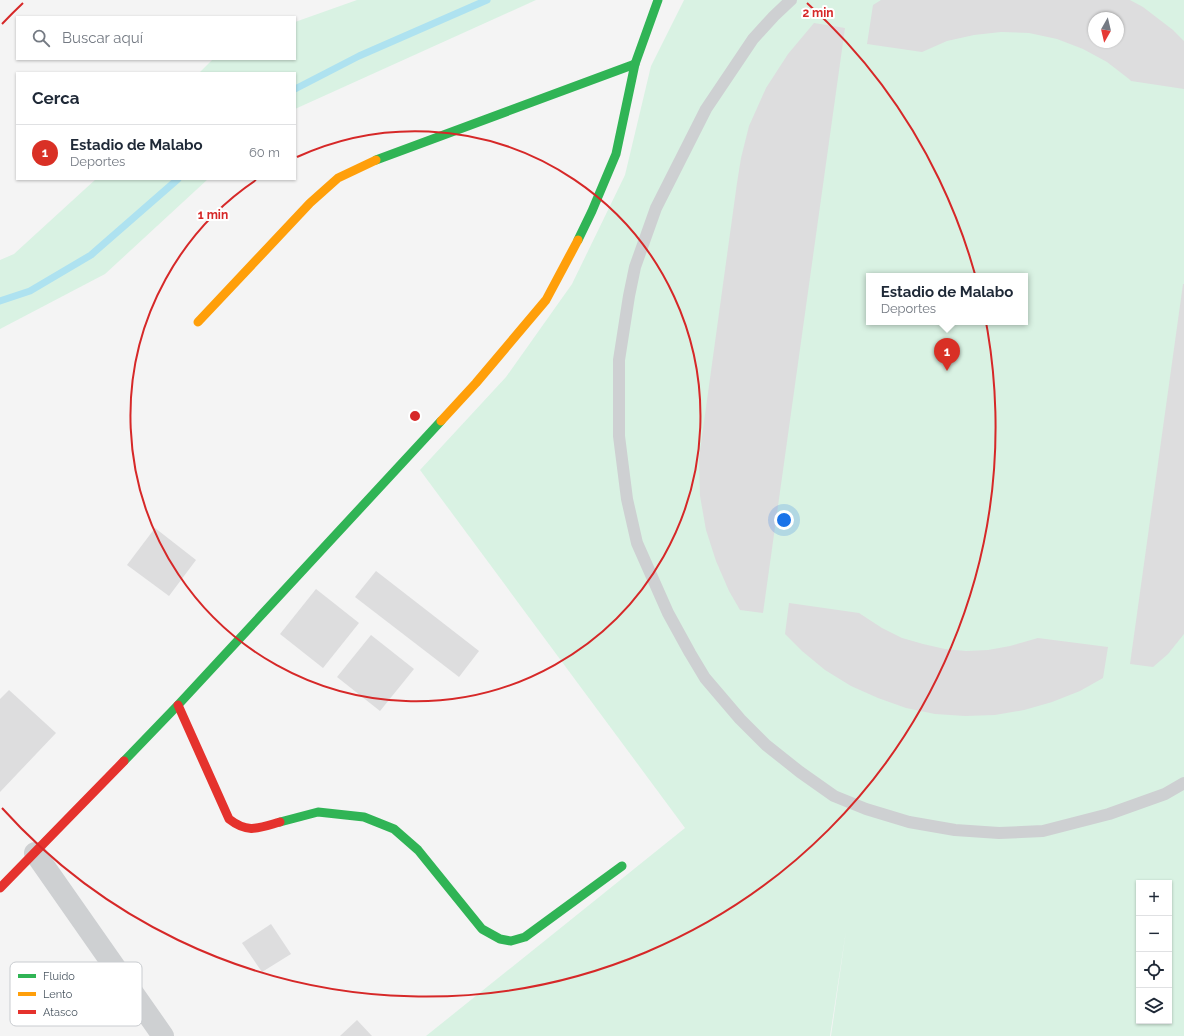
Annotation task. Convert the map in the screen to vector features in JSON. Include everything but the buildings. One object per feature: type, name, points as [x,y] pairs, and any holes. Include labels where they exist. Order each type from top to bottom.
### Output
[{"type":"street","points":[[0,888],[178,705],[476,383],[546,300],[572,254],[616,154],[636,64],[658,0]]},
{"type":"street","points":[[198,322],[310,203],[338,178],[384,156],[636,64]]},
{"type":"street","points":[[178,705],[229,819],[238,826],[254,829],[318,812],[364,817],[394,829],[418,850],[482,929],[500,939],[511,941],[525,937],[622,866]]},
{"type":"street","points":[[35,853],[111,962]]},
{"type":"street","points":[[142,1006],[163,1036]]},
{"type":"lane","points":[[791,0],[753,39],[706,109],[656,208],[635,267],[629,296],[619,360],[620,436],[628,499],[637,543],[668,613],[705,678],[740,719],[766,745],[834,796],[866,810],[909,822],[955,830],[999,833],[1043,831],[1109,814],[1165,794],[1184,784]]},
{"type":"green space","points":[[357,0],[536,0],[296,109],[296,72],[200,72],[212,60],[296,60],[296,22]]},
{"type":"green space","points":[[684,0],[1184,0],[1184,1036],[831,1036],[846,931],[830,1036],[426,1036],[685,828],[420,470],[506,377],[572,284],[625,175],[651,66]]},
{"type":"green space","points":[[95,180],[207,180],[105,274],[0,329],[0,260],[14,254]]},
{"type":"waterway","points":[[296,88],[359,56],[487,0]]},
{"type":"waterway","points":[[0,301],[30,291],[91,255],[177,180]]},
{"type":"traffic: fast","points":[[578,240],[616,154],[635,64],[658,0]]},
{"type":"traffic: fast","points":[[376,160],[635,64]]},
{"type":"traffic: fast","points":[[124,761],[178,705],[441,421]]},
{"type":"traffic: fast","points":[[280,822],[318,812],[364,817],[394,829],[418,850],[482,929],[500,939],[511,941],[525,937],[622,866]]},
{"type":"traffic: slow","points":[[198,322],[310,203],[338,178],[376,160]]},
{"type":"traffic: slow","points":[[441,421],[476,383],[546,300],[578,240]]},
{"type":"traffic: jam","points":[[178,705],[229,819],[242,827],[248,828],[260,828],[280,822]]},
{"type":"traffic: jam","points":[[0,888],[124,761]]},
{"type":"place","name":"Estadio de Malabo","points":[[947,371]]}]
